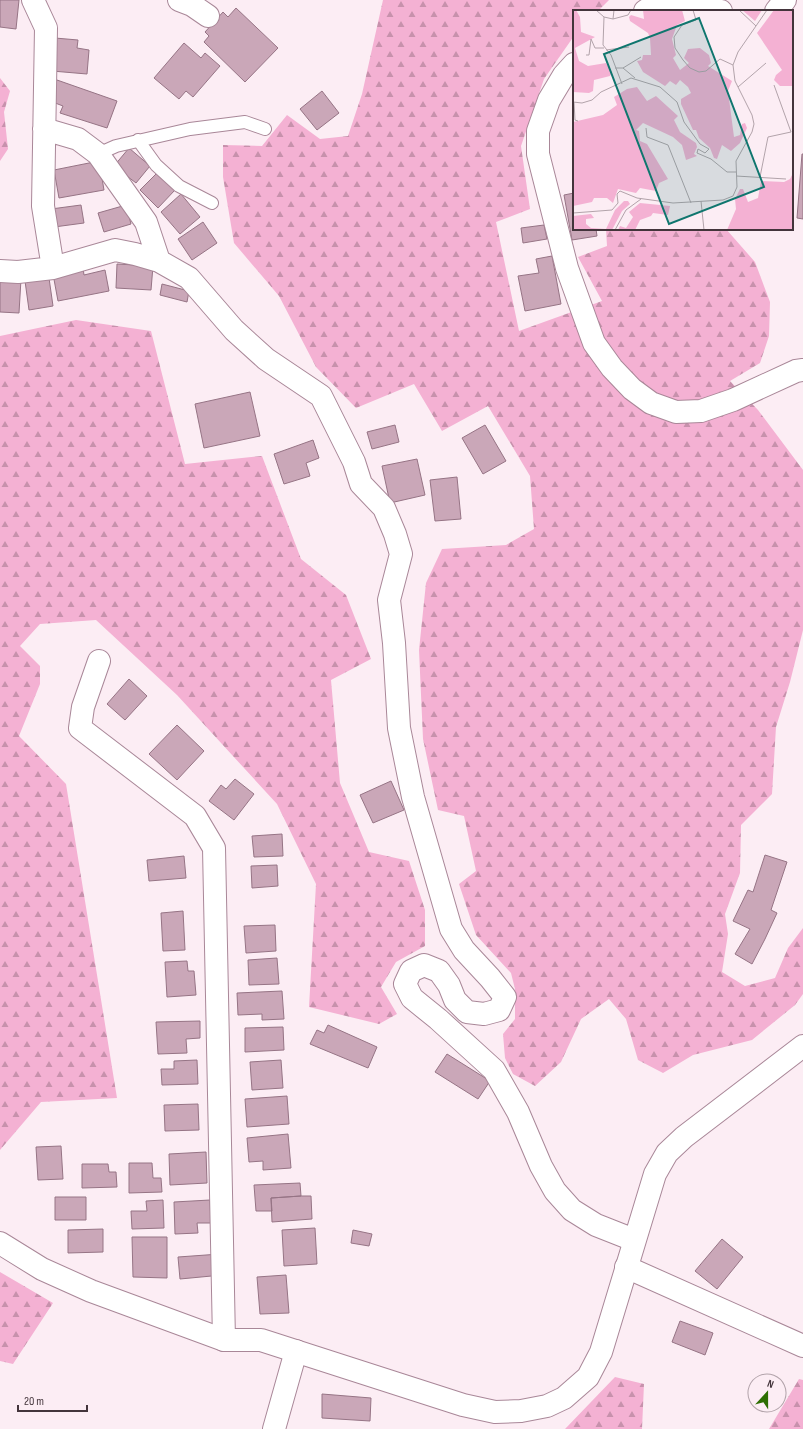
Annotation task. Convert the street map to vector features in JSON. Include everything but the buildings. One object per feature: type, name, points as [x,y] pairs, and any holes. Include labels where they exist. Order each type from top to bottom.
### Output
[{"type":"street","points":[[33,0],[46,28],[42,206],[53,268]]},
{"type":"street","points":[[179,0],[192,5],[208,16]]},
{"type":"street","points":[[777,10],[786,0]]},
{"type":"street","points":[[647,10],[656,5],[675,4],[716,10]]},
{"type":"street","points":[[573,65],[564,75],[548,100],[538,131],[538,154],[567,268],[594,343],[612,368],[632,389],[651,403],[676,412],[701,411],[733,400],[803,370]]},
{"type":"street","points":[[44,129],[78,139],[98,154],[146,222],[160,261]]},
{"type":"street","points":[[0,271],[18,272],[53,268],[115,250],[160,261],[189,278],[234,330],[266,359],[321,396],[354,462],[361,484],[384,508],[395,534],[401,554],[389,600],[394,643],[399,728],[413,797],[451,929],[464,950],[505,997],[499,1010],[484,1014],[468,1012],[455,1000],[449,985],[439,971],[424,965],[411,971],[405,984],[412,998],[438,1019],[494,1070],[518,1112],[541,1166],[555,1191],[572,1210],[596,1225],[634,1240]]},
{"type":"street","points":[[99,661],[83,707],[80,728],[195,816],[214,848],[224,1340]]},
{"type":"street","points":[[0,1243],[42,1269],[91,1291],[224,1340],[261,1340],[463,1405],[488,1411],[521,1411],[547,1406],[564,1398],[588,1377],[602,1352],[634,1240],[655,1174],[667,1153],[684,1137],[803,1046]]},
{"type":"street","points":[[626,1267],[803,1346]]},
{"type":"street","points":[[274,1429],[296,1351]]},
{"type":"lane","points":[[98,154],[116,146],[138,140],[190,129],[245,122],[265,129]]},
{"type":"lane","points":[[138,140],[156,165],[178,186],[212,203]]},
{"type":"green space","points":[[383,0],[609,0],[599,10],[573,10],[573,37],[544,79],[521,146],[530,209],[496,222],[519,331],[602,301],[578,257],[607,246],[606,230],[727,230],[755,262],[770,302],[769,336],[760,363],[730,381],[758,410],[803,470],[803,630],[790,682],[776,727],[772,794],[741,825],[740,873],[725,914],[728,934],[722,972],[745,986],[775,978],[788,948],[803,928],[803,994],[795,1005],[752,1040],[693,1055],[663,1073],[638,1060],[626,1019],[609,999],[581,1019],[561,1062],[535,1086],[513,1074],[505,1058],[503,1034],[515,1019],[515,989],[511,973],[476,935],[459,884],[476,871],[464,816],[438,810],[423,739],[419,650],[426,583],[442,549],[506,545],[534,529],[530,476],[488,406],[442,431],[414,384],[356,408],[316,367],[279,296],[234,243],[223,177],[223,145],[262,146],[287,115],[320,139],[348,136],[362,94]]},
{"type":"green space","points":[[0,78],[10,91],[4,112],[8,149],[0,161]]},
{"type":"green space","points":[[76,320],[151,331],[185,464],[262,456],[301,559],[346,595],[371,659],[331,680],[340,783],[369,852],[409,861],[425,910],[425,946],[396,962],[381,987],[397,1014],[379,1024],[309,1007],[316,884],[277,804],[177,695],[96,620],[40,624],[20,646],[40,666],[40,684],[19,736],[66,784],[117,1098],[41,1102],[0,1150],[0,336]]},
{"type":"green space","points":[[0,1272],[53,1303],[13,1364],[0,1361]]},
{"type":"green space","points":[[615,1377],[644,1384],[642,1429],[565,1429]]},
{"type":"green space","points":[[799,1379],[803,1380],[803,1429],[769,1429],[779,1413],[787,1413],[787,1399]]}]
